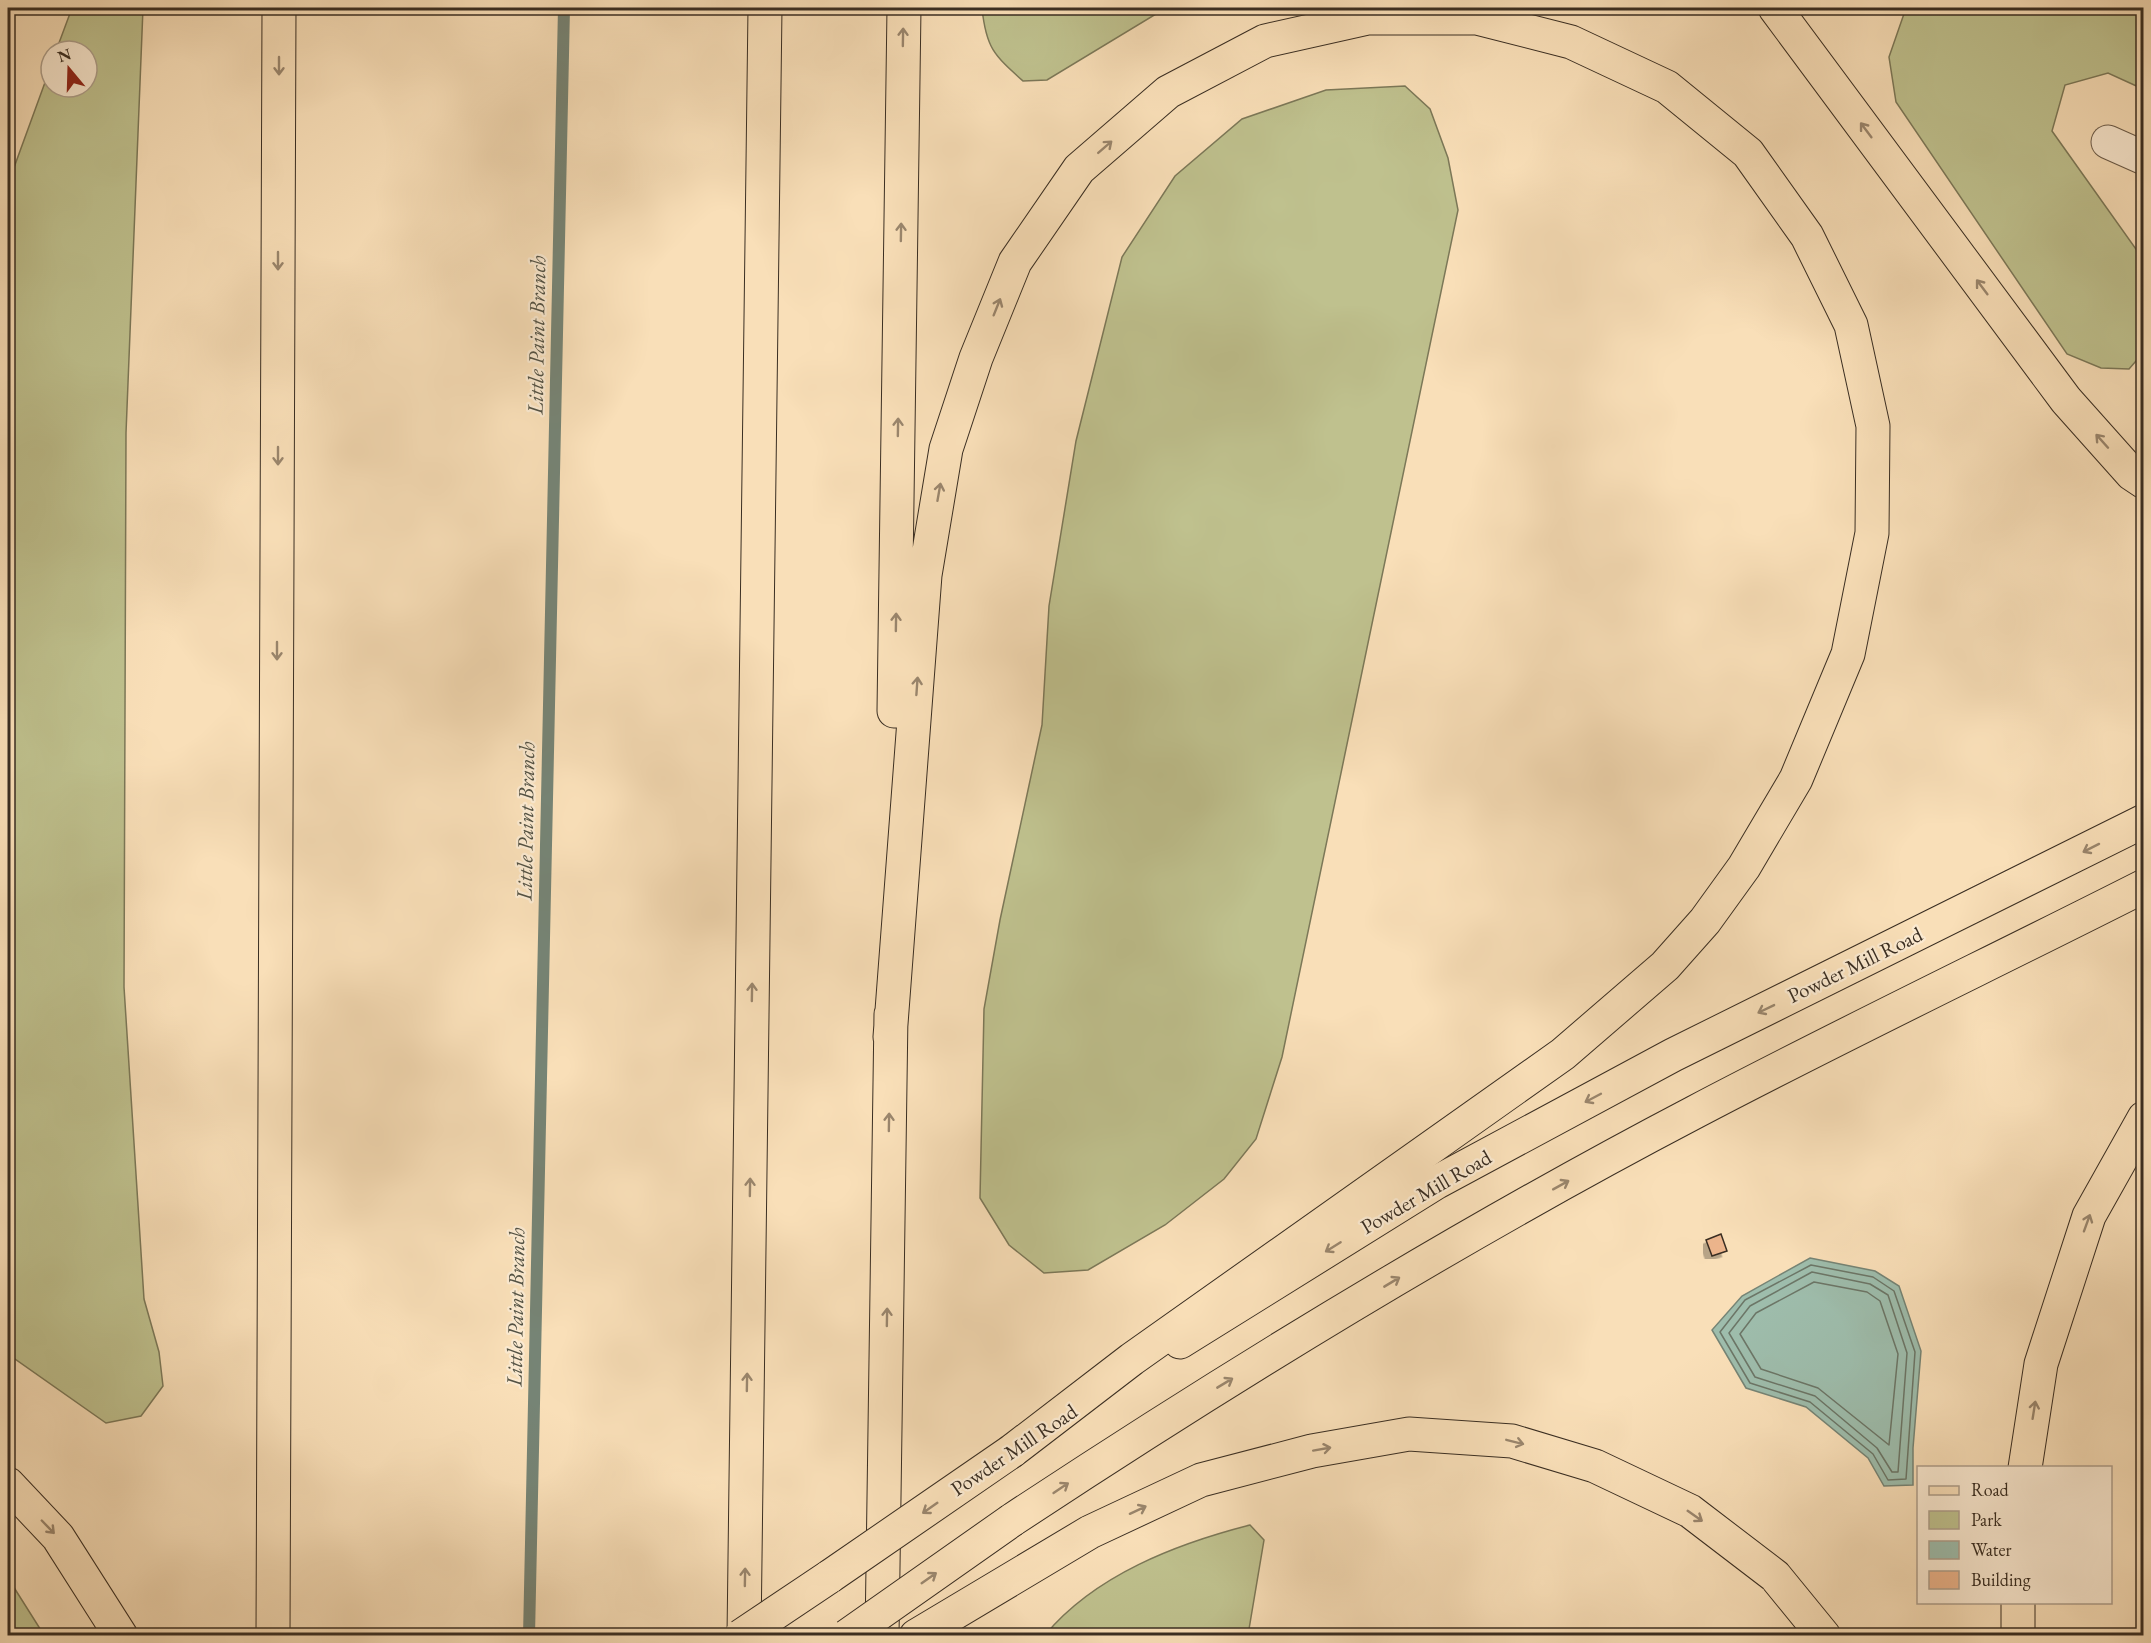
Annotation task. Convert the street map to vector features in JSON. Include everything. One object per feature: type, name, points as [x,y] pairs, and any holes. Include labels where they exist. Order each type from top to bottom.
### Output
[{"type":"main road","points":[[273,1635],[279,8]]},
{"type":"main road","points":[[742,1635],[765,8]]},
{"type":"main road","points":[[882,1635],[904,8]]},
{"type":"main road","points":[[1775,8],[2066,400],[2132,474],[2144,482]]},
{"type":"main road","points":[[890,1037],[925,575],[946,449],[976,358],[1015,262],[1079,170],[1168,92],[1265,40],[1368,18],[1477,18],[1571,42],[1667,87],[1748,153],[1807,236],[1851,325],[1873,426],[1872,533],[1848,654],[1796,779],[1744,867],[1705,921],[1665,966],[1580,1040],[1132,1359],[1012,1451]]},
{"type":"main road","name":"Powder Mill Road","points":[[751,1635],[830,1576],[1012,1451],[1137,1369],[1437,1182],[1672,1055],[2144,821]]},
{"type":"main road","points":[[847,1635],[1012,1520],[1166,1419],[1467,1237],[1694,1112],[2144,885]]},
{"type":"main road","points":[[2025,1466],[2041,1364],[2089,1216],[2144,1118]]},
{"type":"main road","points":[[886,1375],[897,1635]]},
{"type":"main road","points":[[916,1635],[1090,1532],[1201,1480],[1312,1451],[1409,1434],[1502,1440],[1595,1466],[1690,1511],[1775,1576],[1824,1635]]},
{"type":"main road","points":[[8,1484],[58,1537],[121,1635]]},
{"type":"main road","points":[[742,1635],[830,1576]]},
{"type":"main road","points":[[2018,1604],[2018,1635]]},
{"type":"street","points":[[2108,142],[2144,158]]},
{"type":"green space","points":[[72,8],[143,8],[126,433],[124,987],[144,1299],[159,1352],[163,1386],[141,1416],[106,1423],[8,1354],[8,184],[39,99],[99,99],[99,39],[60,39]]},
{"type":"green space","points":[[982,8],[1166,8],[1047,80],[1023,81],[993,50],[986,33]]},
{"type":"green space","points":[[1906,8],[2143,8],[2143,89],[2108,73],[2065,85],[2052,131],[2143,259],[2143,353],[2129,369],[2101,368],[2067,354],[1896,102],[1889,57]]},
{"type":"green space","points":[[1405,86],[1430,109],[1448,158],[1458,210],[1282,1057],[1256,1139],[1224,1179],[1165,1225],[1088,1270],[1044,1273],[1009,1245],[980,1198],[984,1009],[1000,920],[1042,725],[1049,606],[1076,441],[1122,257],[1175,176],[1242,119],[1326,90]]},
{"type":"green space","points":[[1250,1525],[1264,1540],[1248,1635],[1045,1635],[1088,1595],[1138,1565],[1194,1542]]},
{"type":"green space","points":[[8,1578],[44,1635],[8,1635]]},
{"type":"water","points":[[1810,1258],[1875,1271],[1899,1286],[1921,1351],[1913,1448],[1913,1485],[1884,1486],[1868,1458],[1806,1407],[1746,1388],[1712,1330],[1742,1296]]},
{"type":"building","points":[[1721,1234],[1727,1251],[1712,1256],[1706,1240]]},
{"type":"waterway","name":"Little Paint Branch","points":[[529,1636],[564,8]]}]
